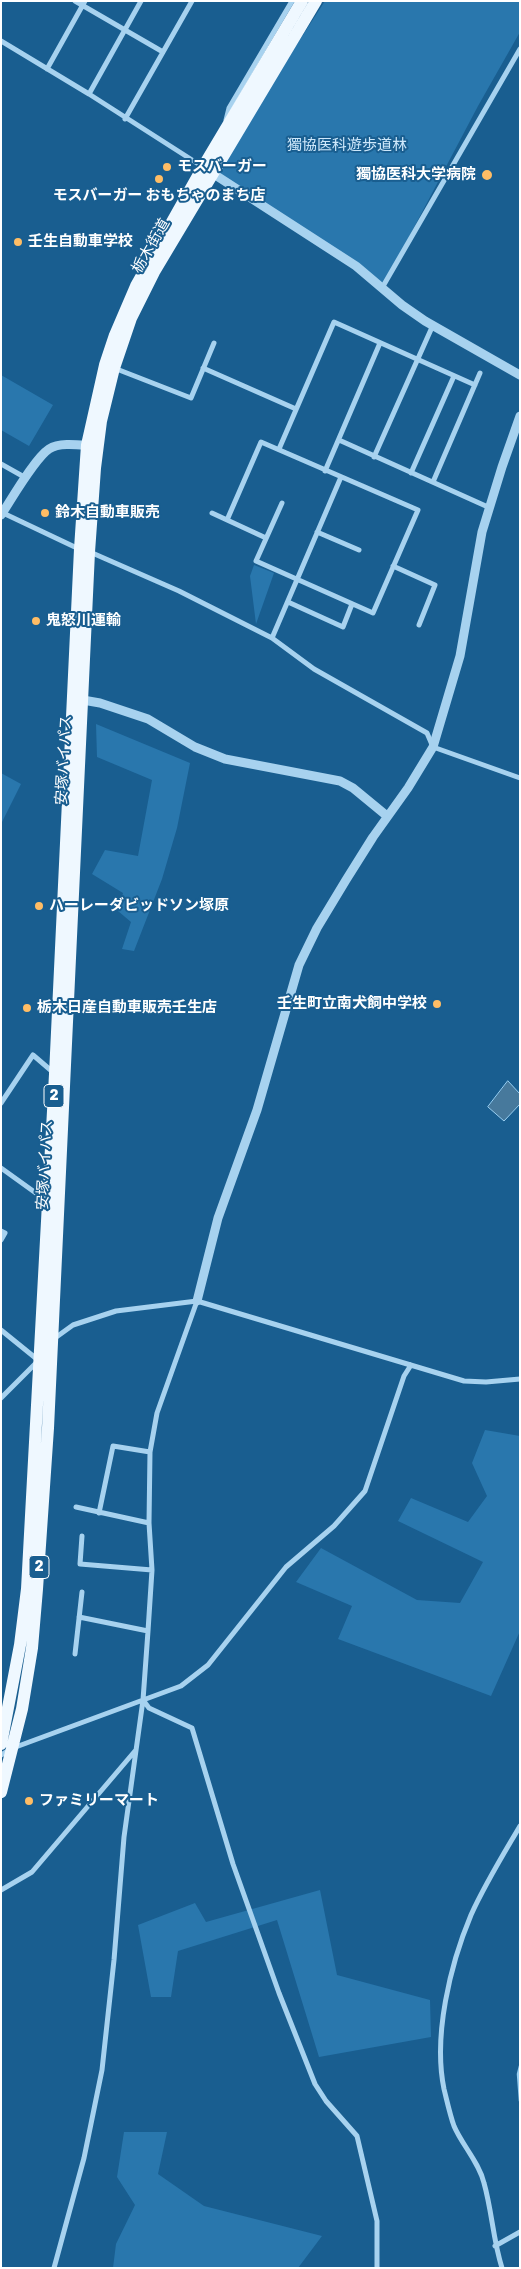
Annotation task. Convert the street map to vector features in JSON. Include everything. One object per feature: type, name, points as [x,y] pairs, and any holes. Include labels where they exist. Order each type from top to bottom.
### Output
[{"type":"main road","name":"栃木街道","points":[[92,446],[114,368],[140,299],[208,170],[222,135],[302,1]]},
{"type":"main road","name":"栃木街道","points":[[92,446],[98,392],[115,335],[136,286],[316,1]]},
{"type":"main road","name":"安塚バイパス","points":[[7,1746],[22,1709],[32,1638],[48,1428],[78,699],[92,446]]},
{"type":"main road","name":"安塚バイパス","points":[[1,1792],[27,1589],[55,1074],[78,699]]},
{"type":"street","points":[[75,1],[84,3],[163,52]]},
{"type":"street","points":[[89,94],[141,1]]},
{"type":"street","points":[[126,119],[192,1]]},
{"type":"street","points":[[222,135],[229,108],[292,1]]},
{"type":"street","points":[[47,69],[84,3]]},
{"type":"street","points":[[1,42],[89,94],[318,241],[356,266],[402,305],[433,325],[520,375]]},
{"type":"street","points":[[382,288],[520,49]]},
{"type":"street","points":[[279,449],[334,322],[475,384]]},
{"type":"street","points":[[374,457],[433,325]]},
{"type":"street","points":[[114,368],[190,398],[214,343]]},
{"type":"street","points":[[325,471],[380,343]]},
{"type":"street","points":[[203,368],[296,409]]},
{"type":"street","points":[[433,482],[480,373]]},
{"type":"street","points":[[411,474],[454,376]]},
{"type":"street","points":[[54,2268],[84,2158],[102,2070],[114,1960],[124,1837],[142,1700],[148,1631],[152,1570],[148,1523],[150,1452],[157,1413],[197,1301],[218,1218],[257,1110],[299,965],[320,923],[387,816],[408,788],[432,747],[460,656],[476,561],[488,507],[519,422]]},
{"type":"street","points":[[339,440],[488,507]]},
{"type":"street","points":[[227,520],[261,442],[418,510],[373,613],[256,561],[282,504]]},
{"type":"street","points":[[92,446],[63,445],[49,449],[26,478],[2,514],[179,591],[272,638],[314,670],[427,733],[432,747]]},
{"type":"street","points":[[1,464],[26,478]]},
{"type":"street","points":[[272,638],[341,477]]},
{"type":"street","points":[[212,513],[266,538]]},
{"type":"street","points":[[317,532],[360,550]]},
{"type":"street","points":[[393,566],[435,585],[418,625]]},
{"type":"street","points":[[288,602],[343,627],[352,604]]},
{"type":"street","points":[[78,699],[148,719],[209,754],[225,759],[340,781],[353,788],[387,816]]},
{"type":"street","points":[[432,747],[520,778]]},
{"type":"street","points":[[1,1103],[34,1055],[55,1074]]},
{"type":"street","points":[[1,1168],[40,1196]]},
{"type":"street","points":[[1,1231],[5,1233],[1,1240]]},
{"type":"street","points":[[1,1398],[39,1360],[53,1340],[73,1325],[116,1311],[197,1301],[464,1381],[486,1382],[520,1379]]},
{"type":"street","points":[[1,1330],[39,1360]]},
{"type":"street","points":[[1,1755],[7,1746],[181,1686],[208,1665],[286,1567],[334,1526],[365,1490],[404,1376],[410,1364]]},
{"type":"street","points":[[99,1513],[114,1446],[150,1452]]},
{"type":"street","points":[[76,1507],[148,1523]]},
{"type":"street","points":[[82,1536],[80,1564],[152,1570]]},
{"type":"street","points":[[75,1654],[82,1592]]},
{"type":"street","points":[[79,1617],[148,1631]]},
{"type":"street","points":[[142,1700],[149,1708],[192,1728],[233,1864],[279,1994],[314,2084],[356,2136],[377,2221],[377,2268]]},
{"type":"street","points":[[1,1890],[32,1872],[136,1750]]},
{"type":"street","points":[[502,2268],[495,2246],[484,2181],[454,2125],[444,2089],[441,2054],[443,2022],[448,1991],[465,1932],[482,1893],[520,1826]]},
{"type":"street","points":[[495,2246],[520,2232]]},
{"type":"green space","name":"獨協医科遊歩道林","points":[[325,1],[520,1],[520,32],[478,106],[382,288],[213,173]]},
{"type":"green space","points":[[1,375],[53,405],[29,446],[1,430]]},
{"type":"green space","points":[[254,565],[274,573],[256,624],[250,576]]},
{"type":"green space","points":[[96,724],[190,763],[177,828],[162,879],[134,951],[122,949],[131,922],[118,911],[123,893],[92,874],[105,850],[138,856],[152,780],[97,757]]},
{"type":"green space","points":[[1,773],[21,784],[1,824]]},
{"type":"green space","points":[[485,1430],[520,1436],[520,1631],[491,1696],[338,1639],[352,1606],[296,1582],[321,1548],[417,1600],[460,1603],[483,1562],[398,1521],[411,1498],[468,1522],[487,1496],[472,1463]]},
{"type":"green space","points":[[320,1890],[337,1975],[430,2000],[431,2037],[319,2057],[277,1920],[178,1951],[171,1997],[151,1997],[138,1925],[195,1903],[206,1922]]},
{"type":"green space","points":[[124,2132],[167,2132],[158,2174],[204,2206],[322,2236],[298,2268],[113,2268],[116,2244],[135,2205],[117,2177]]},
{"type":"shaded area","points":[[508,1081],[520,1094],[520,1104],[504,1121],[488,1107]]},
{"type":"waterway","points":[[520,2066],[518,2074],[520,2101]]},
{"type":"place","name":"モスバーガー","points":[[167,167]]},
{"type":"place","name":"獨協医科大学病院","points":[[487,175]]},
{"type":"place","name":"モスバーガー おもちゃのまち店","points":[[159,179]]},
{"type":"place","name":"壬生自動車学校","points":[[18,242]]},
{"type":"place","name":"鈴木自動車販売","points":[[45,513]]},
{"type":"place","name":"鬼怒川運輸","points":[[36,621]]},
{"type":"place","name":"ハーレーダビッドソン塚原","points":[[39,906]]},
{"type":"place","name":"壬生町立南犬飼中学校","points":[[437,1004]]},
{"type":"place","name":"栃木日産自動車販売壬生店","points":[[27,1008]]},
{"type":"place","name":"ファミリーマート","points":[[29,1801]]}]
